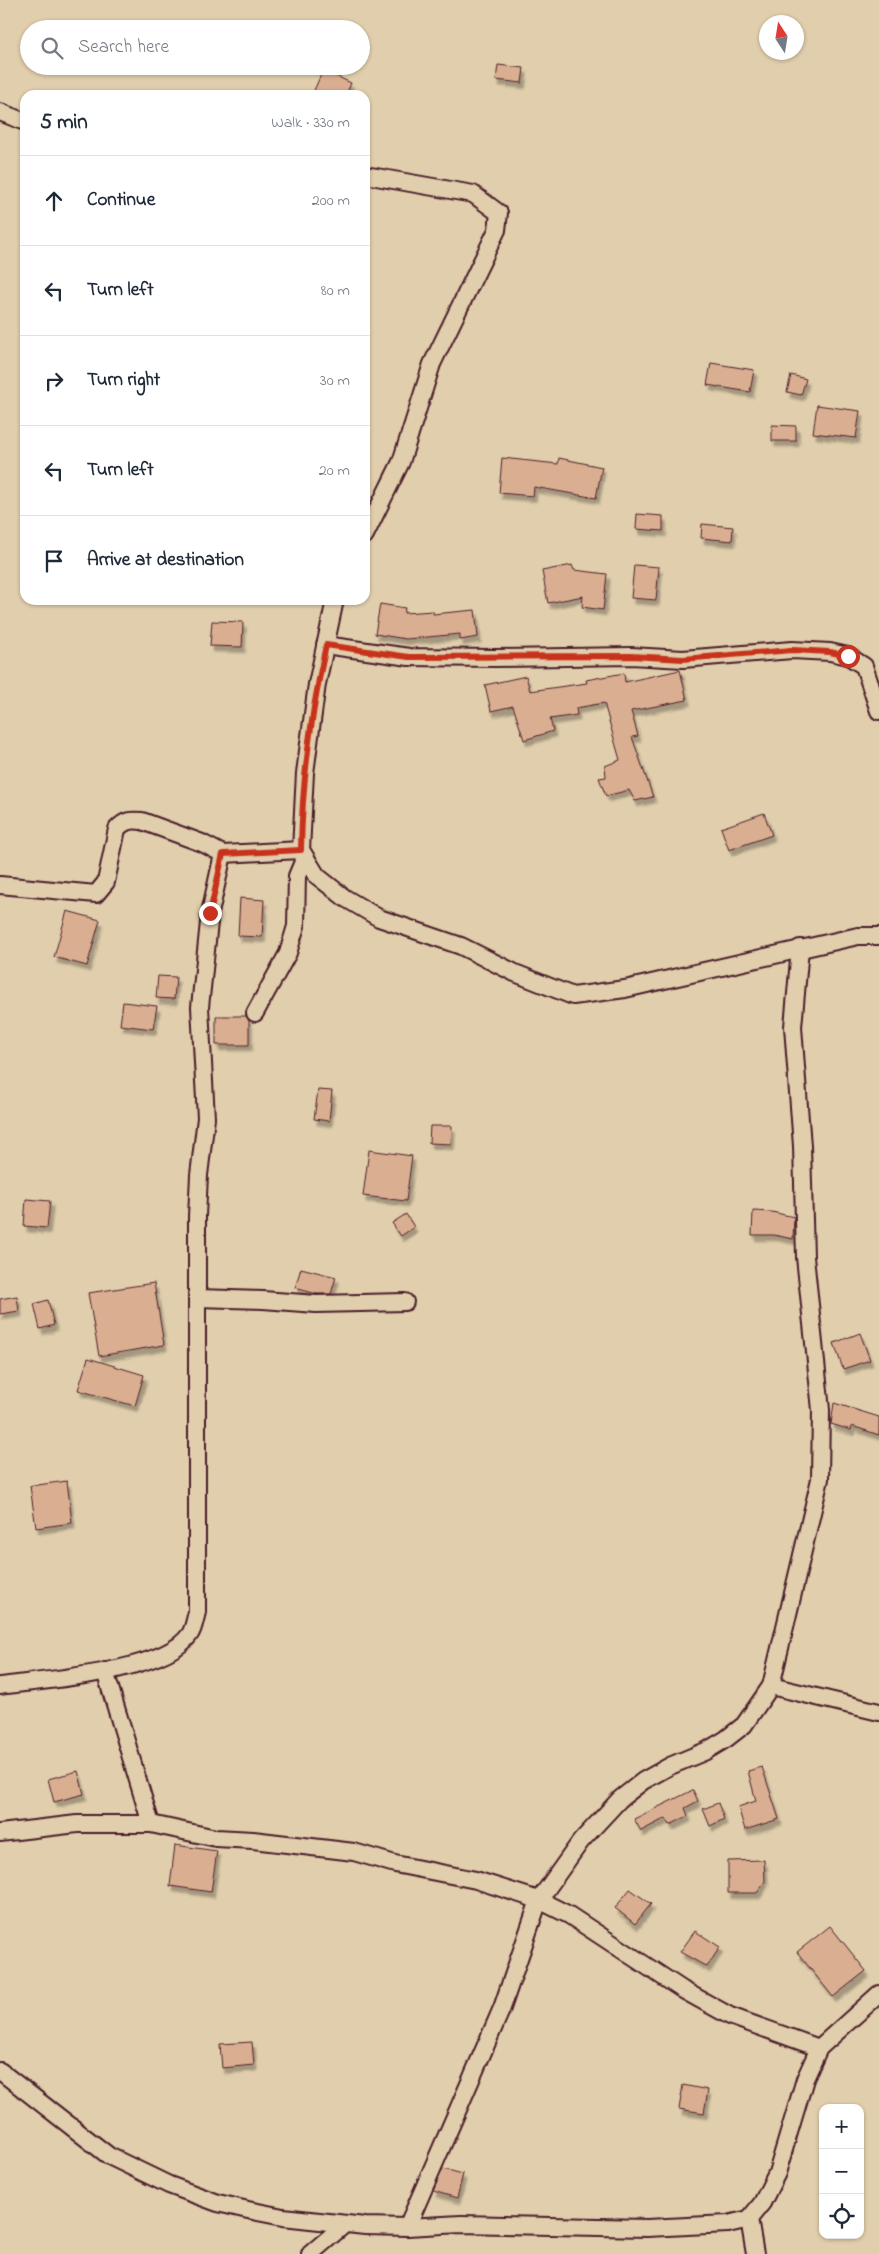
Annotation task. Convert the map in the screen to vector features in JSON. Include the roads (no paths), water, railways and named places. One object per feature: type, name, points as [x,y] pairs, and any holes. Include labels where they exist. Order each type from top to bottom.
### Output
[{"type":"street","points":[[0,112],[20,120]]},
{"type":"street","points":[[370,176],[473,194],[487,202],[499,213],[497,230],[432,364],[401,462],[370,525]]},
{"type":"street","points":[[255,1014],[288,953],[296,926],[297,876],[303,854],[305,772],[317,684],[334,605]]},
{"type":"street","points":[[326,645],[409,657],[631,656],[683,659],[756,651],[830,652],[848,656],[864,666],[879,711]]},
{"type":"street","points":[[0,885],[96,894],[106,882],[117,829],[122,823],[131,820],[142,821],[202,842],[223,854],[303,854]]},
{"type":"street","points":[[1,1684],[105,1671],[144,1662],[171,1652],[190,1634],[197,1612],[198,1183],[206,1118],[200,1007],[210,913],[223,854]]},
{"type":"street","points":[[303,854],[318,876],[345,898],[379,918],[461,946],[515,973],[573,996],[625,989],[858,936],[879,936]]},
{"type":"street","points":[[407,2227],[502,2008],[540,1900],[581,1841],[620,1799],[643,1781],[670,1766],[706,1751],[726,1739],[744,1725],[771,1686],[820,1479],[821,1410],[805,1257],[802,1146],[793,1027],[800,948]]},
{"type":"street","points":[[198,1298],[316,1304],[405,1302]]},
{"type":"street","points":[[105,1671],[152,1824]]},
{"type":"street","points":[[771,1686],[879,1712]]},
{"type":"street","points":[[0,1833],[77,1824],[152,1824],[216,1838],[254,1840],[354,1852],[395,1864],[476,1880],[540,1900],[569,1915],[683,1990],[730,2016],[819,2048]]},
{"type":"street","points":[[0,2071],[109,2156],[169,2184],[218,2203],[248,2210],[283,2217],[344,2225],[407,2227],[461,2224],[590,2228],[683,2228],[728,2224],[749,2219],[762,2203],[777,2173],[805,2079],[819,2048],[879,1994]]},
{"type":"street","points":[[749,2219],[755,2254]]},
{"type":"street","points":[[310,2254],[344,2225]]}]
